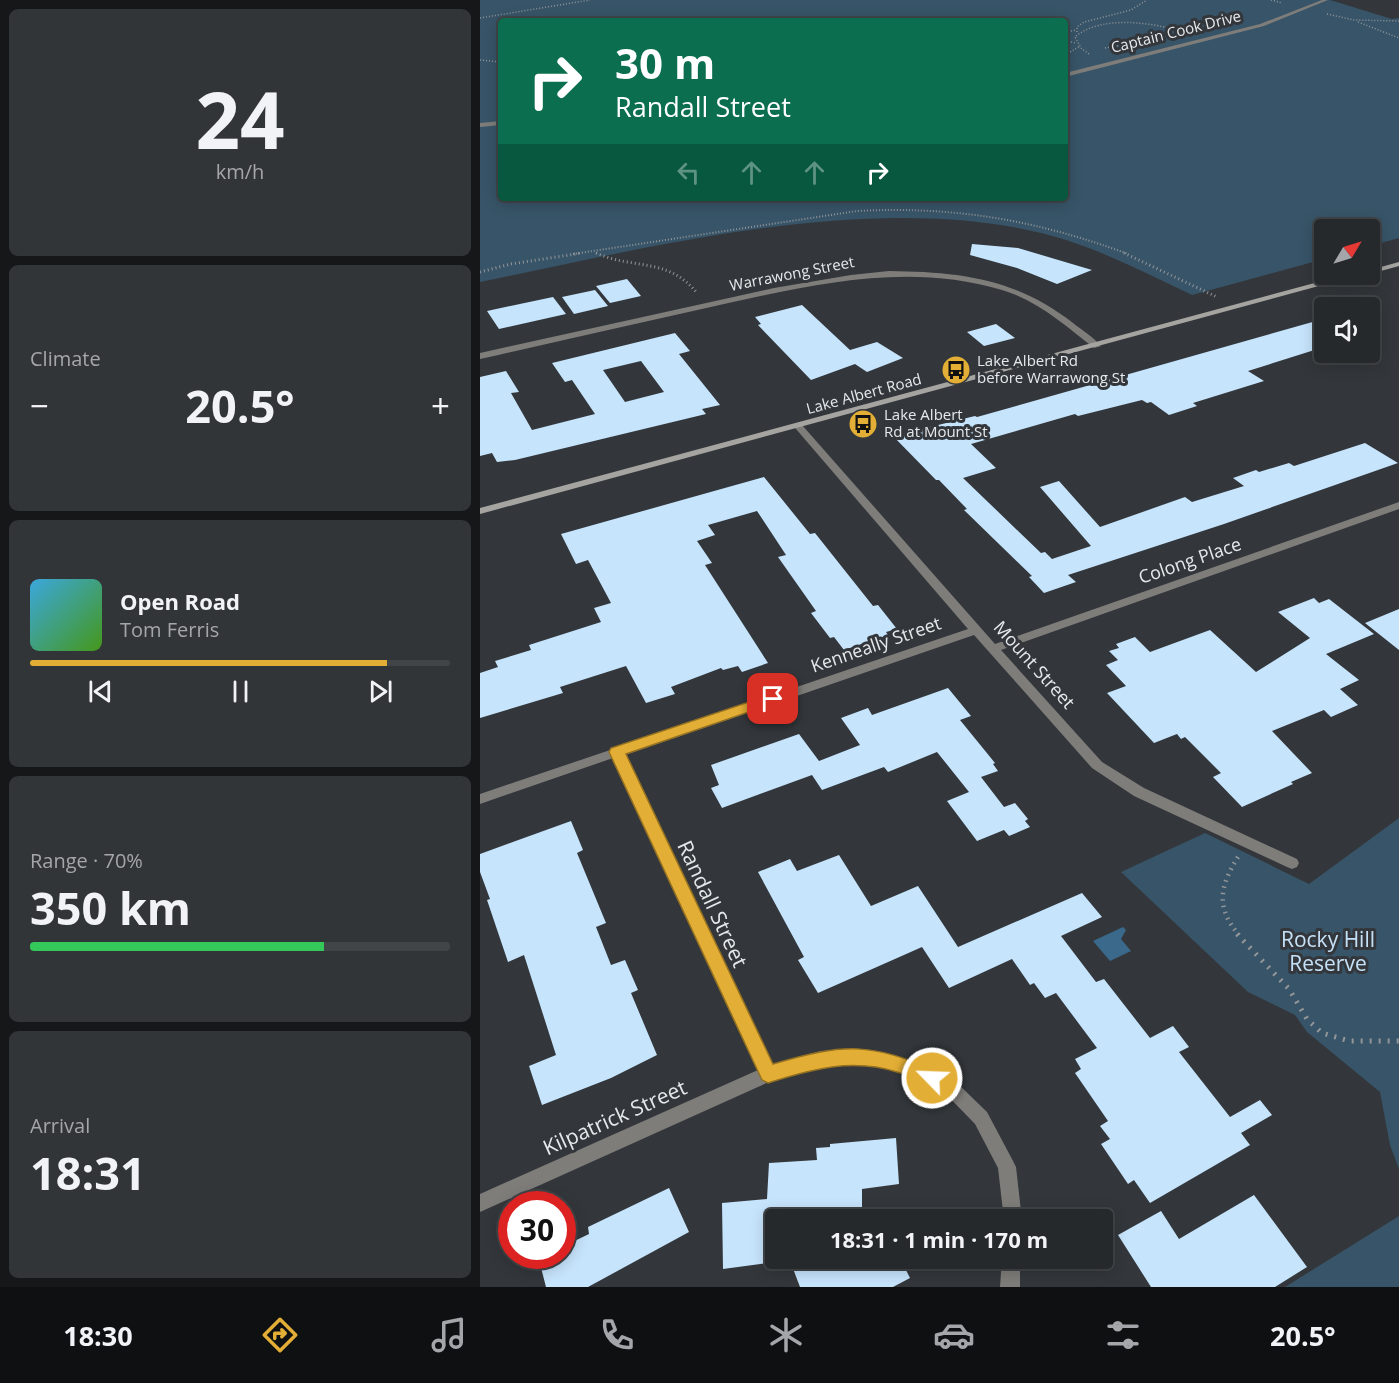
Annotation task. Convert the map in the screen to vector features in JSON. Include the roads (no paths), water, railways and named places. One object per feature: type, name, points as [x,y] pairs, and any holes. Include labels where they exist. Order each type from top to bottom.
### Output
[{"type":"main road","points":[[1380,269],[1399,264]]},
{"type":"main road","name":"Lake Albert Road","points":[[480,511],[799,427],[1319,285]]},
{"type":"street","name":"Captain Cook Drive","points":[[1068,74],[1262,25],[1326,0]]},
{"type":"street","points":[[480,125],[498,123]]},
{"type":"street","name":"Warrawong Street","points":[[480,356],[863,274],[951,276],[1006,288],[1027,296],[1047,308],[1097,346]]},
{"type":"street","name":"Mount Street","points":[[799,427],[976,630],[1109,774],[1139,792],[1292,862]]},
{"type":"street","name":"Colong Place","points":[[993,649],[1399,505]]},
{"type":"street","name":"Kenneally Street","points":[[480,799],[976,630]]},
{"type":"street","name":"Randall Street","points":[[617,752],[768,1074]]},
{"type":"street","name":"Kilpatrick Street","points":[[480,1203],[768,1074],[821,1058],[859,1056],[900,1064],[948,1085],[981,1118],[1007,1167],[1012,1209]]},
{"type":"street","points":[[1010,1287],[1011,1269]]},
{"type":"place","name":"Lake Albert Rd before Warrawong St","points":[[956,370]]},
{"type":"place","name":"Lake Albert Rd at Mount St","points":[[863,424]]},
{"type":"park label","name":"Rocky Hill Reserve","points":[[1328,952]]}]
